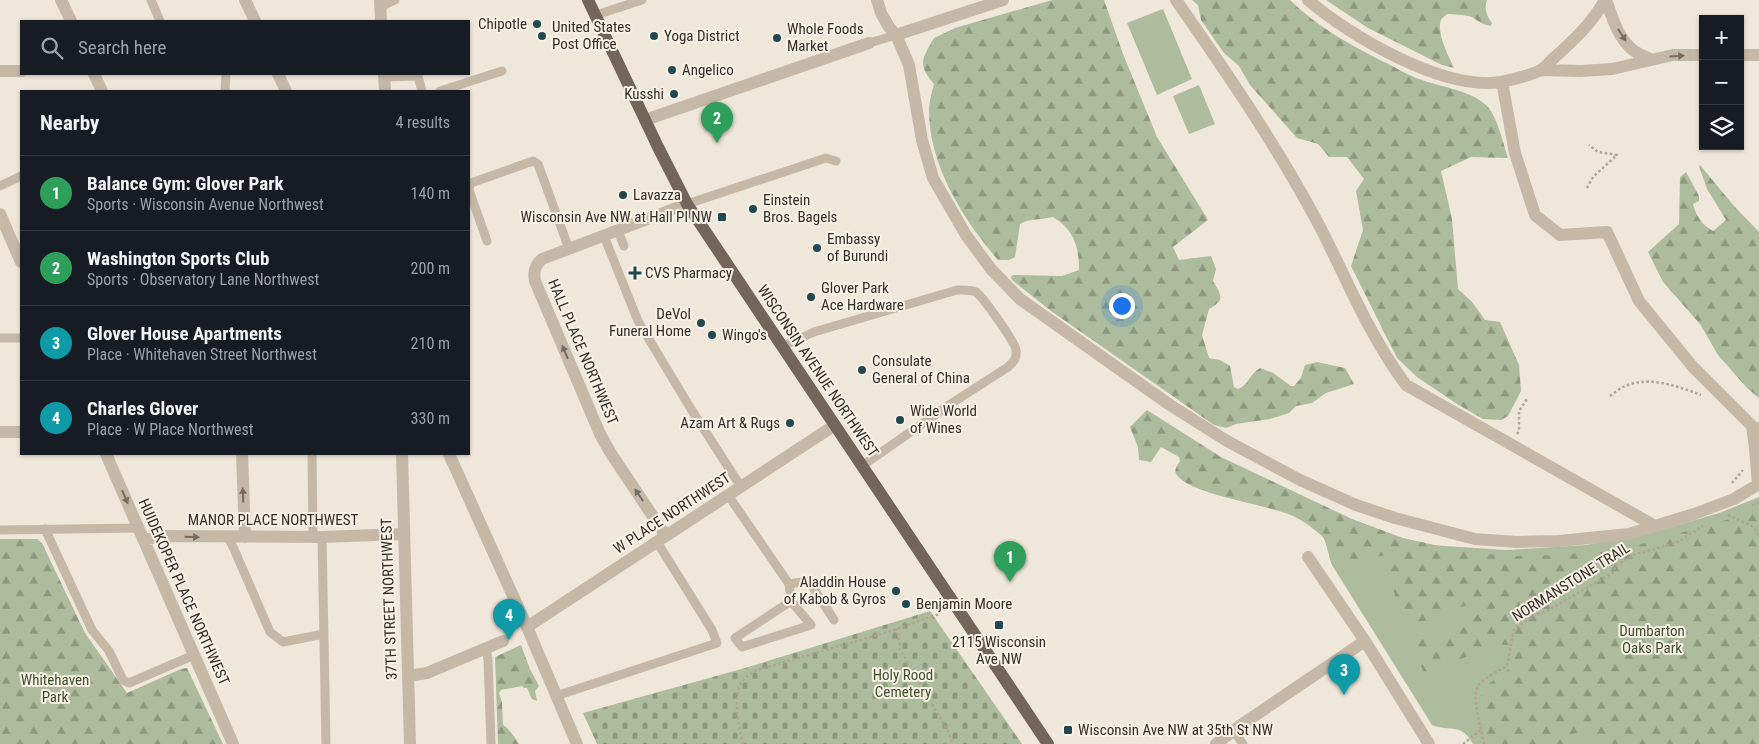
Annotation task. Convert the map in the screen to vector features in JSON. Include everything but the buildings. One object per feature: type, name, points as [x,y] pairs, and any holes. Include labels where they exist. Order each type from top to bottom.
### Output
[{"type":"main road","name":"WISCONSIN AVENUE NORTHWEST","points":[[588,0],[687,204],[1048,744]]},
{"type":"street","points":[[61,0],[71,20]]},
{"type":"street","points":[[245,0],[254,20]]},
{"type":"street","points":[[877,0],[881,13],[896,35],[910,65],[922,140],[933,178],[966,235],[992,269],[1020,299],[1170,405],[1227,441],[1300,480],[1356,505],[1395,518],[1475,539],[1516,542],[1559,541],[1629,534],[1694,514],[1735,498],[1758,485],[1756,428],[1693,367],[1639,300],[1607,232],[1560,235],[1535,215],[1515,153],[1502,82]]},
{"type":"street","points":[[896,35],[1003,0]]},
{"type":"street","points":[[1176,0],[1275,147],[1319,225],[1371,331],[1406,385],[1655,526]]},
{"type":"street","points":[[1308,0],[1356,34],[1423,68],[1466,81],[1502,82],[1540,70],[1612,69],[1673,55],[1699,56]]},
{"type":"street","points":[[1540,70],[1573,41],[1596,16],[1605,0]]},
{"type":"street","points":[[1605,0],[1614,24],[1623,38],[1633,50],[1650,59]]},
{"type":"street","points":[[380,4],[381,20]]},
{"type":"street","points":[[645,120],[869,43]]},
{"type":"street","points":[[1744,55],[1759,55]]},
{"type":"street","points":[[0,71],[20,71]]},
{"type":"street","points":[[94,75],[102,90]]},
{"type":"street","points":[[278,75],[286,90]]},
{"type":"street","points":[[384,76],[385,90]]},
{"type":"street","name":"HALL PLACE NORTHWEST","points":[[662,539],[600,434],[535,281],[534,271],[538,262],[542,259],[687,204]]},
{"type":"street","points":[[0,214],[20,260]]},
{"type":"street","name":"W PLACE NORTHWEST","points":[[527,627],[835,425]]},
{"type":"street","points":[[0,432],[20,432]]},
{"type":"street","name":"HUIDEKOPER PLACE NORTHWEST","points":[[106,455],[233,744]]},
{"type":"street","points":[[242,455],[245,537]]},
{"type":"street","name":"37TH STREET NORTHWEST","points":[[402,455],[410,744]]},
{"type":"street","points":[[449,455],[577,744]]},
{"type":"street","name":"MANOR PLACE NORTHWEST","points":[[141,534],[228,537],[404,534]]},
{"type":"street","points":[[1308,557],[1365,641],[1429,744]]},
{"type":"street","points":[[408,676],[427,673],[503,641]]},
{"type":"street","points":[[1216,744],[1365,641]]},
{"type":"lane","points":[[151,0],[160,20]]},
{"type":"lane","points":[[380,4],[395,0]]},
{"type":"lane","points":[[596,15],[642,0]]},
{"type":"lane","points":[[869,43],[896,35]]},
{"type":"lane","points":[[443,90],[502,72]]},
{"type":"lane","points":[[225,90],[226,75]]},
{"type":"lane","points":[[384,76],[418,76],[422,90]]},
{"type":"lane","points":[[687,204],[826,158],[836,160]]},
{"type":"lane","points":[[470,186],[471,183],[533,161],[538,164],[569,249]]},
{"type":"lane","points":[[0,186],[20,176]]},
{"type":"lane","points":[[470,192],[487,242]]},
{"type":"lane","points":[[618,230],[624,246]]},
{"type":"lane","points":[[604,236],[638,321],[741,487]]},
{"type":"lane","points":[[783,346],[814,332],[956,290],[975,291],[982,297],[1013,341],[1017,351],[1016,358],[1008,367],[949,405],[862,466]]},
{"type":"lane","points":[[0,338],[20,338]]},
{"type":"lane","points":[[312,455],[324,634],[326,744]]},
{"type":"lane","points":[[728,495],[790,584],[791,601],[811,625],[742,647],[735,638],[791,601]]},
{"type":"lane","points":[[0,530],[45,529],[141,534]]},
{"type":"lane","points":[[45,529],[92,630],[109,651],[123,680],[129,684],[194,655]]},
{"type":"lane","points":[[228,537],[270,632],[283,642],[324,634]]},
{"type":"lane","points":[[556,696],[716,643],[712,630],[662,539]]},
{"type":"lane","points":[[790,584],[809,581],[834,620]]},
{"type":"lane","points":[[486,649],[491,744]]},
{"type":"lane","points":[[1237,728],[1244,744]]},
{"type":"path","points":[[1587,188],[1593,177],[1616,155],[1598,152],[1589,145]]},
{"type":"path","points":[[1610,396],[1624,386],[1644,382],[1674,385],[1708,397]]},
{"type":"path","points":[[1512,444],[1519,431],[1519,411],[1527,399]]},
{"type":"path","points":[[1735,498],[1730,485],[1743,471],[1745,464]]},
{"type":"path","points":[[1751,505],[1759,502]]},
{"type":"path","points":[[1720,518],[1735,511]]},
{"type":"path","points":[[1728,514],[1754,527],[1759,536]]},
{"type":"path","name":"NORMANSTONE TRAIL","points":[[1484,744],[1475,697],[1477,687],[1487,678],[1507,666],[1514,629],[1533,616],[1549,610],[1614,572],[1615,566],[1633,555],[1676,543],[1706,524]]},
{"type":"path","points":[[743,744],[738,725],[737,697],[740,684],[754,671],[939,614]]},
{"type":"path","points":[[897,628],[900,649],[948,733],[952,744]]},
{"type":"path","points":[[1463,744],[1482,729]]},
{"type":"green space","points":[[1052,0],[1104,0],[1123,54],[1157,137],[1208,220],[1173,247],[1179,260],[1211,256],[1216,269],[1213,281],[1220,294],[1220,300],[1209,309],[1202,335],[1209,358],[1220,360],[1230,366],[1234,387],[1238,389],[1260,368],[1273,373],[1291,386],[1294,386],[1301,378],[1305,365],[1317,362],[1345,368],[1354,384],[1326,393],[1312,403],[1296,406],[1289,413],[1270,419],[1236,424],[1226,428],[1214,425],[1051,311],[1012,280],[1011,277],[1013,275],[1062,276],[1079,270],[1078,253],[1074,239],[1066,227],[1053,217],[1028,221],[1020,224],[1015,257],[1009,260],[998,260],[972,227],[950,191],[942,171],[931,131],[929,107],[934,84],[925,71],[923,61],[934,38],[955,28]]},
{"type":"green space","points":[[1192,0],[1290,0],[1333,34],[1357,48],[1416,78],[1471,95],[1490,110],[1508,158],[1471,157],[1441,171],[1452,219],[1458,289],[1472,302],[1485,320],[1500,322],[1519,365],[1521,391],[1508,416],[1501,420],[1483,419],[1417,377],[1397,358],[1351,266],[1363,230],[1356,191],[1364,179],[1347,157],[1329,157],[1318,144],[1297,138],[1250,85],[1239,66],[1224,53],[1201,20],[1198,5]]},
{"type":"green space","points":[[1326,0],[1487,0],[1486,12],[1492,23],[1491,26],[1481,23],[1472,17],[1460,15],[1447,14],[1442,18],[1440,31],[1454,68],[1442,65],[1368,28]]},
{"type":"green space","points":[[1163,9],[1192,79],[1157,95],[1127,23]]},
{"type":"green space","points":[[1199,85],[1215,124],[1189,134],[1173,96]]},
{"type":"green space","points":[[1700,165],[1734,206],[1759,232],[1759,398],[1747,388],[1718,355],[1700,324],[1663,282],[1648,252],[1679,224],[1680,177],[1686,172],[1699,196],[1699,201],[1693,204],[1703,223],[1713,231],[1726,220],[1707,189]]},
{"type":"green space","name":"Dumbarton Oaks Park","points":[[1147,410],[1221,457],[1352,519],[1403,538],[1471,553],[1516,556],[1562,555],[1638,545],[1744,515],[1759,508],[1759,744],[1592,744],[1584,732],[1575,733],[1563,744],[1487,744],[1479,702],[1483,688],[1509,669],[1513,645],[1491,645],[1425,676],[1410,639],[1452,635],[1479,614],[1470,605],[1451,609],[1427,621],[1413,622],[1400,620],[1386,555],[1332,565],[1322,536],[1300,520],[1270,508],[1198,489],[1177,475],[1175,471],[1180,461],[1179,457],[1161,447],[1151,462],[1139,460],[1138,447],[1130,427]]},
{"type":"green space","name":"Dumbarton Oaks Park","points":[[1759,497],[1759,744],[1473,744],[1465,733],[1455,729],[1432,725],[1332,565],[1324,538],[1506,550],[1586,545],[1651,533],[1719,513]]},
{"type":"green space","name":"Whitehaven Park","points":[[0,539],[37,539],[42,543],[85,633],[127,693],[187,668],[223,744],[0,744]]},
{"type":"green space","name":"Holy Rood Cemetery","points":[[930,611],[1022,744],[597,744],[583,713],[745,668]]},
{"type":"green space","points":[[521,645],[539,686],[535,691],[537,701],[532,699],[527,688],[522,686],[501,690],[499,693],[502,702],[503,725],[519,744],[498,744],[495,657]]},
{"type":"place","name":"Chipotle","points":[[537,24]]},
{"type":"place","name":"United States Post Office","points":[[542,36]]},
{"type":"place","name":"Yoga District","points":[[654,36]]},
{"type":"place","name":"Whole Foods Market","points":[[777,38]]},
{"type":"place","name":"Angelico","points":[[672,70]]},
{"type":"place","name":"Kusshi","points":[[674,94]]},
{"type":"place","name":"Washington Sports Club","points":[[717,143]]},
{"type":"place","name":"Lavazza","points":[[623,195]]},
{"type":"place","name":"Einstein Bros. Bagels","points":[[753,209]]},
{"type":"place","name":"Wisconsin Ave NW at Hall Pl NW","points":[[722,217]]},
{"type":"place","name":"Embassy of Burundi","points":[[817,248]]},
{"type":"place","name":"CVS Pharmacy","points":[[635,273]]},
{"type":"place","name":"Glover Park Ace Hardware","points":[[811,297]]},
{"type":"place","name":"DeVol Funeral Home","points":[[701,323]]},
{"type":"place","name":"Wingo's","points":[[712,335]]},
{"type":"place","name":"Consulate General of China","points":[[862,370]]},
{"type":"place","name":"Wide World of Wines","points":[[900,420]]},
{"type":"place","name":"Azam Art & Rugs","points":[[790,423]]},
{"type":"place","name":"Balance Gym: Glover Park","points":[[1010,582]]},
{"type":"place","name":"Aladdin House of Kabob & Gyros","points":[[896,591]]},
{"type":"place","name":"Benjamin Moore","points":[[906,604]]},
{"type":"place","name":"2115 Wisconsin Ave NW","points":[[999,625]]},
{"type":"place","name":"Charles Glover","points":[[509,640]]},
{"type":"place","name":"Glover House Apartments","points":[[1344,695]]},
{"type":"place","name":"Wisconsin Ave NW at 35th St NW","points":[[1068,730]]}]
